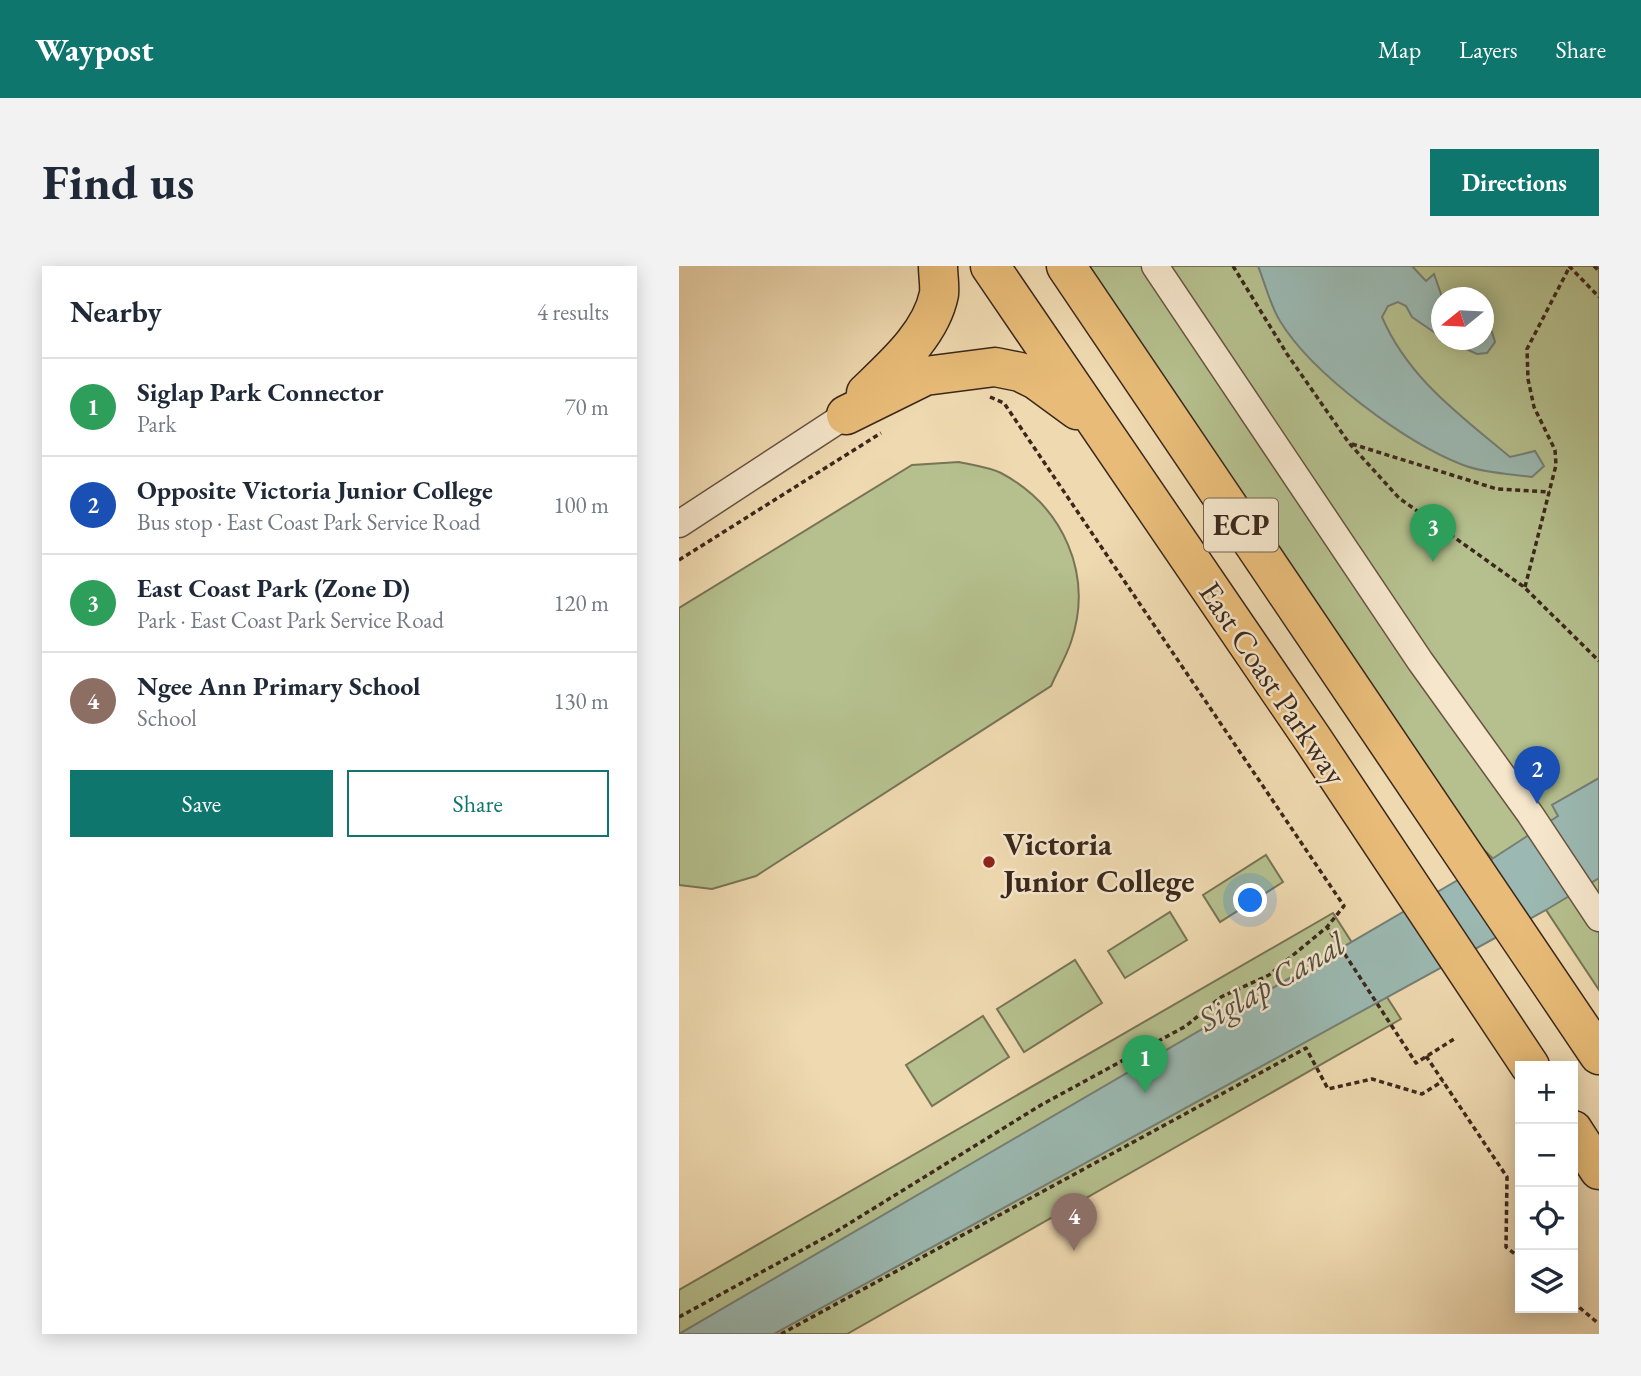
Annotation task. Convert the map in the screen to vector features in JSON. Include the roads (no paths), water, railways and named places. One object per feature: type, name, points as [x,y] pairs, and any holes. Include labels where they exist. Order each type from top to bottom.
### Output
[{"type":"highway","points":[[846,415],[904,356],[924,327],[939,294],[938,266]]},
{"type":"highway","name":"East Coast Parkway","points":[[990,266],[1314,741],[1526,1061]]},
{"type":"highway","name":"East Coast Parkway","points":[[1066,266],[1599,1055]]},
{"type":"highway","points":[[846,415],[925,376],[995,367],[1020,372],[1045,385],[1105,434]]},
{"type":"highway","points":[[1578,1138],[1599,1170]]},
{"type":"street","points":[[1155,266],[1420,661],[1530,814],[1599,918]]},
{"type":"street","points":[[679,524],[846,415]]},
{"type":"water","points":[[1258,266],[1412,266],[1426,281],[1434,274],[1439,287],[1431,287],[1431,330],[1412,317],[1406,306],[1398,302],[1388,306],[1382,317],[1393,339],[1421,377],[1473,426],[1510,457],[1535,451],[1544,466],[1532,477],[1488,472],[1463,465],[1415,441],[1362,405],[1314,363],[1280,321]]},
{"type":"water","points":[[1468,350],[1489,350],[1487,353],[1477,354]]},
{"type":"water","points":[[1599,778],[1599,878],[1546,910],[774,1334],[679,1334],[1475,870],[1558,816],[1552,805]]},
{"type":"place","name":"East Coast Park (Zone D)","points":[[1433,562]]},
{"type":"place","name":"Opposite Victoria Junior College","points":[[1537,804]]},
{"type":"place","name":"Victoria Junior College","points":[[989,862]]},
{"type":"place","name":"Siglap Park Connector","points":[[1145,1093]]},
{"type":"place","name":"Ngee Ann Primary School","points":[[1074,1251]]},
{"type":"water label","name":"Siglap Canal","points":[[1271,981]]}]
